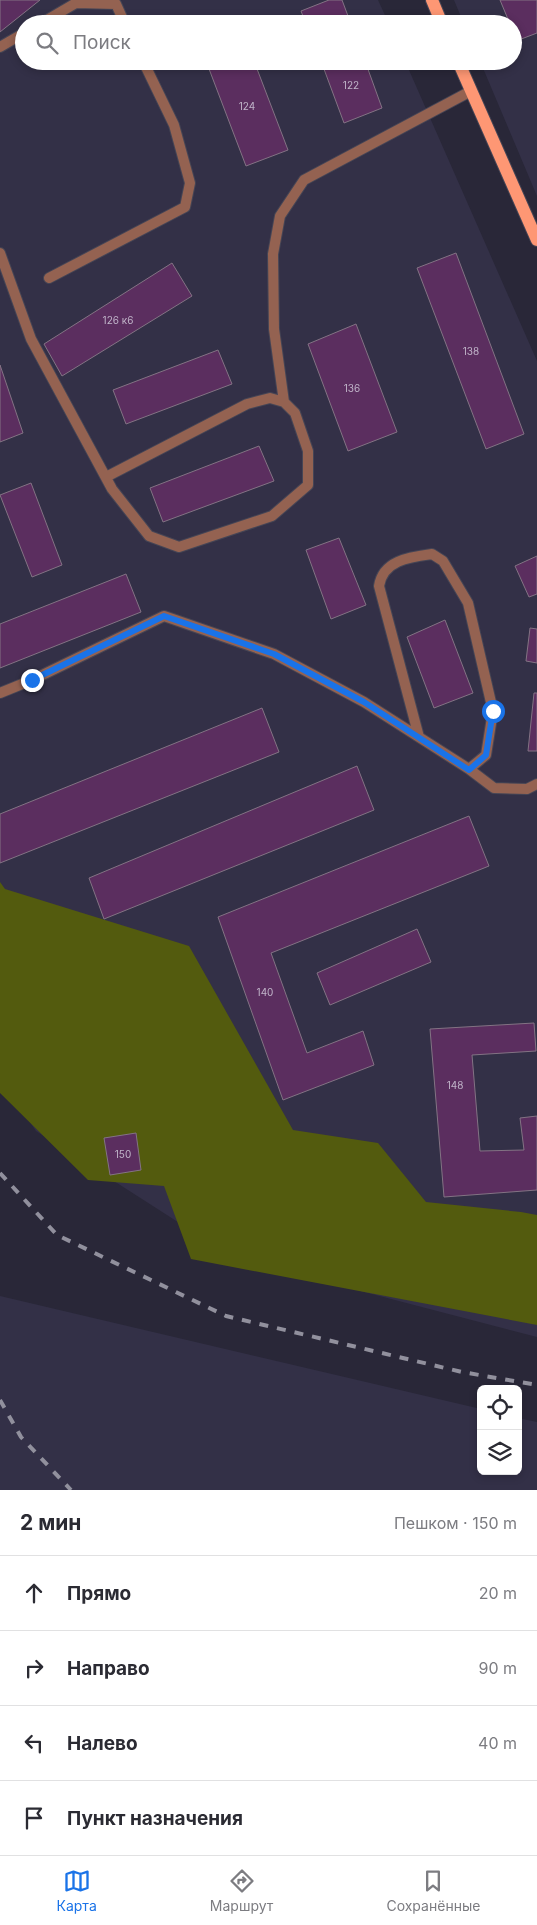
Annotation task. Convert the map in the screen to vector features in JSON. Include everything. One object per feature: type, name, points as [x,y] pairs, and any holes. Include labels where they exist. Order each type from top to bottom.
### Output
[{"type":"main road","points":[[432,0],[438,15]]},
{"type":"main road","points":[[462,70],[537,240]]},
{"type":"lane","points":[[56,15],[76,4],[116,4],[121,15]]},
{"type":"lane","points":[[0,47],[15,38]]},
{"type":"lane","points":[[49,278],[185,207],[190,182],[174,125],[147,70]]},
{"type":"lane","points":[[284,402],[274,329],[273,254],[280,216],[304,180],[471,91]]},
{"type":"lane","points":[[0,253],[31,339],[112,489],[149,536],[179,547],[272,516],[308,484],[308,451],[295,413],[284,402],[270,398],[247,404],[106,477]]},
{"type":"lane","points":[[419,737],[379,586],[380,577],[390,565],[413,557],[432,554],[443,561],[468,603],[493,711],[486,755],[469,770]]},
{"type":"lane","points":[[0,693],[32,680],[164,616],[274,654],[364,702],[494,788],[527,789],[537,784]]},
{"type":"shaded area","points":[[0,0],[378,0],[385,15],[15,15],[15,70],[409,70],[537,361],[537,1337],[234,1258],[36,1131],[0,1078]]},
{"type":"shaded area","points":[[454,0],[537,0],[537,196],[484,70],[522,70],[522,15],[460,15]]},
{"type":"shaded area","points":[[0,1296],[477,1408],[477,1475],[522,1475],[522,1419],[537,1422],[537,1490],[0,1490]]},
{"type":"green space","points":[[0,882],[5,889],[189,946],[293,1130],[378,1143],[426,1202],[537,1215],[537,1325],[191,1259],[164,1186],[88,1180],[0,1093]]},
{"type":"building","points":[[0,0],[40,0],[21,15],[15,15],[15,20],[0,32]]},
{"type":"building","points":[[329,0],[342,0],[348,15],[303,15],[301,11]]},
{"type":"building","points":[[500,0],[537,0],[537,33],[522,39],[522,15],[506,15]]},
{"type":"building","points":[[209,70],[257,70],[288,150],[246,166]]},
{"type":"building","points":[[324,70],[368,70],[382,108],[344,123]]},
{"type":"building","points":[[456,253],[524,434],[486,449],[417,268]]},
{"type":"building","points":[[172,263],[192,296],[62,376],[44,344]]},
{"type":"building","points":[[356,324],[397,432],[348,451],[308,344]]},
{"type":"building","points":[[218,350],[232,384],[126,424],[113,390]]},
{"type":"building","points":[[0,365],[23,433],[0,442]]},
{"type":"building","points":[[259,446],[274,481],[163,522],[150,488]]},
{"type":"building","points":[[31,483],[62,565],[32,577],[0,495]]},
{"type":"building","points":[[339,538],[366,605],[331,619],[306,550]]},
{"type":"building","points":[[537,556],[537,594],[529,597],[515,566]]},
{"type":"building","points":[[126,574],[141,612],[0,668],[0,624]]},
{"type":"building","points":[[445,620],[473,693],[434,708],[407,637]]},
{"type":"building","points":[[530,628],[537,629],[537,663],[526,661]]},
{"type":"building","points":[[534,693],[537,693],[537,751],[528,751]]},
{"type":"building","points":[[262,708],[279,752],[0,863],[0,814]]},
{"type":"building","points":[[357,766],[374,810],[104,919],[89,878]]},
{"type":"building","points":[[469,816],[489,866],[271,953],[307,1053],[363,1031],[374,1065],[283,1100],[218,917]]},
{"type":"building","points":[[417,929],[431,962],[330,1005],[317,973]]},
{"type":"building","points":[[534,1023],[536,1051],[472,1055],[480,1151],[524,1150],[520,1118],[537,1116],[537,1190],[444,1197],[430,1029]]},
{"type":"building","points":[[136,1133],[141,1170],[110,1175],[104,1138]]},
{"type":"railway","points":[[0,1173],[57,1235],[226,1316],[462,1372],[537,1385]]},
{"type":"railway","points":[[0,1400],[21,1437],[71,1490]]},
{"type":"route","points":[[32,680],[164,616],[274,654],[364,702],[469,770],[486,755],[493,711]]}]
